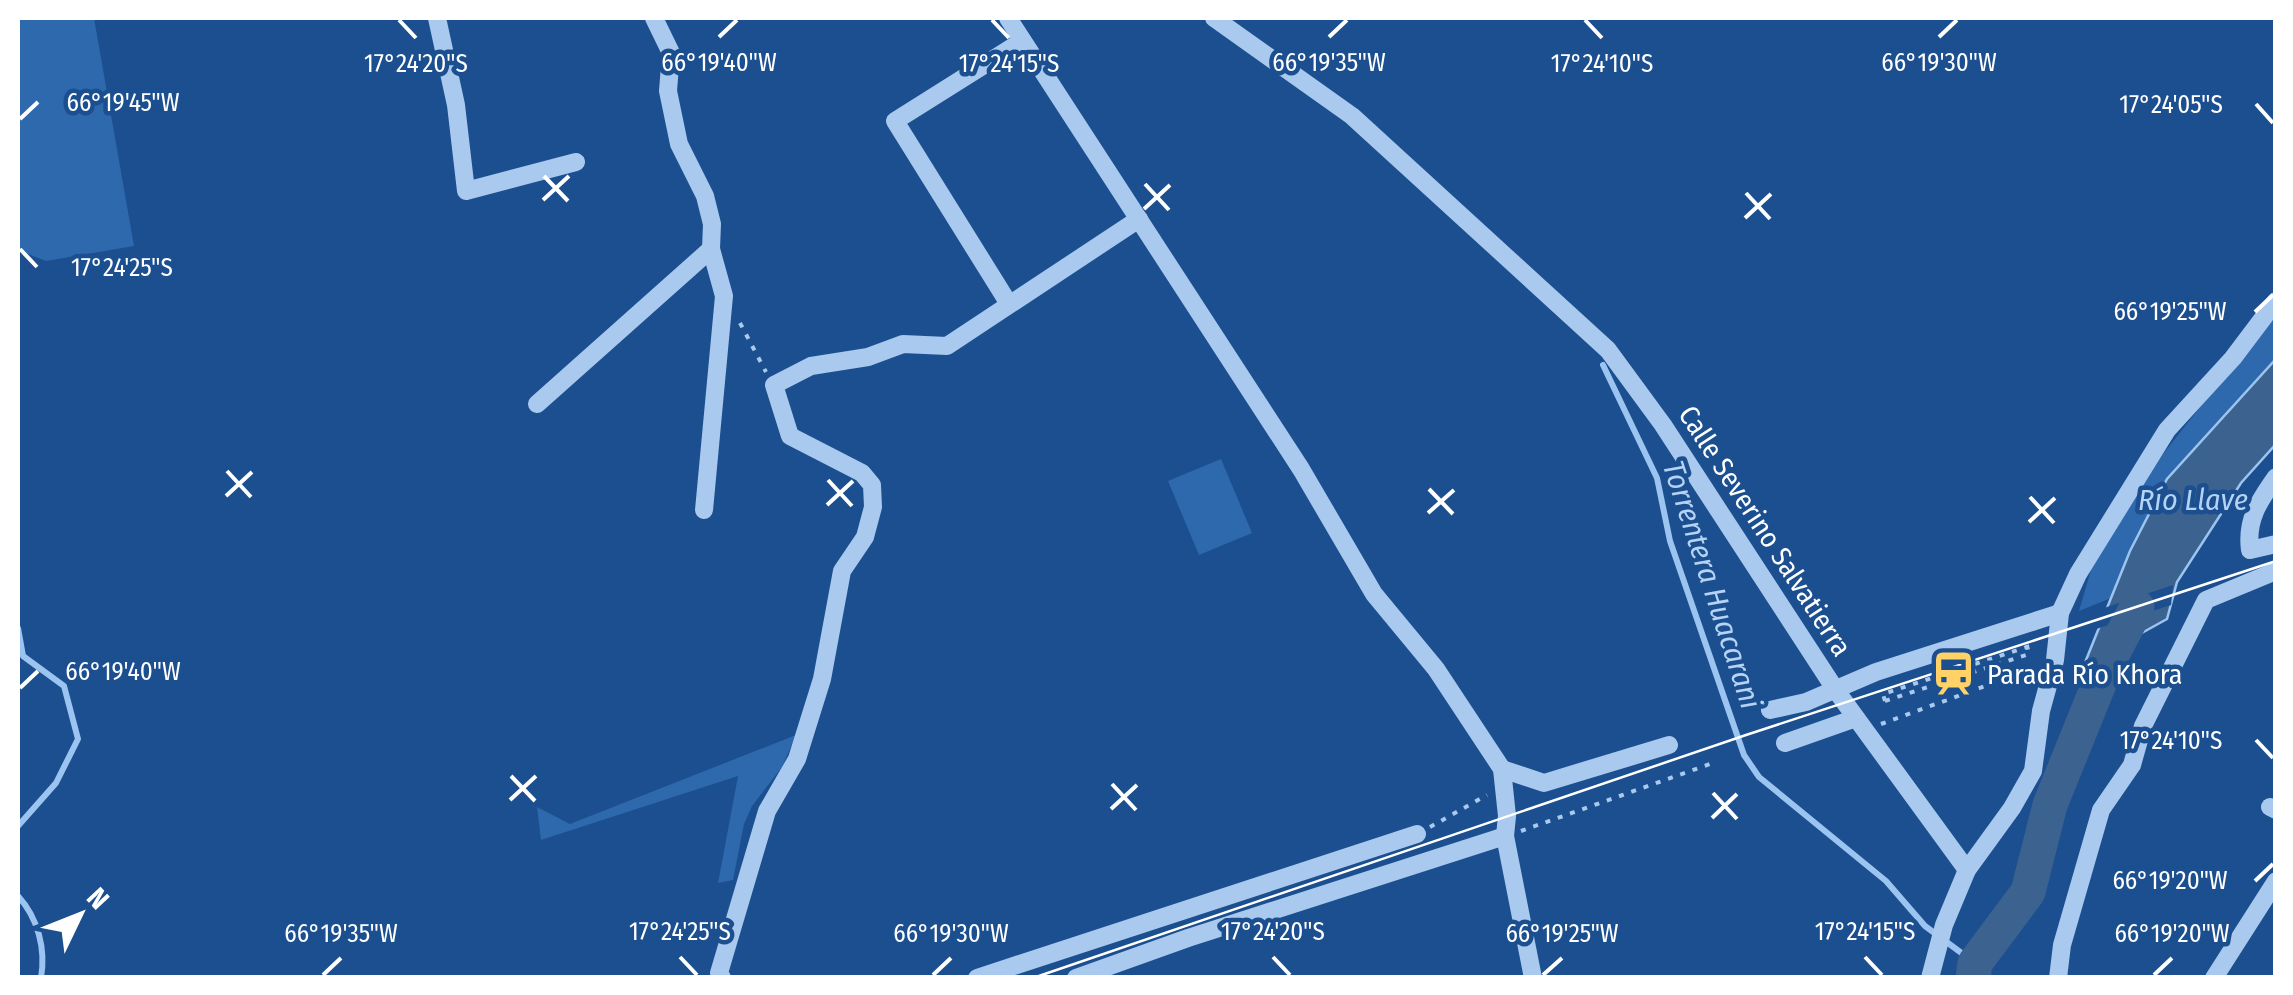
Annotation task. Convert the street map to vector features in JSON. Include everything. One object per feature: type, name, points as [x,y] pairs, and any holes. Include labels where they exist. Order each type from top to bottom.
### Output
[{"type":"street","points":[[437,18],[456,106],[466,191],[576,162]]},
{"type":"street","points":[[654,18],[671,53],[668,91],[679,144],[706,196],[712,249],[724,296],[704,510]]},
{"type":"street","points":[[1008,18],[1300,469],[1374,594],[1436,669],[1502,769],[1505,836],[1534,978]]},
{"type":"street","name":"Calle Severino Salvatierra","points":[[1214,18],[1352,116],[1608,350],[1673,441],[1835,689],[1967,870]]},
{"type":"street","points":[[1009,304],[895,121],[1022,41]]},
{"type":"street","points":[[722,978],[720,973],[767,811],[796,759],[822,679],[842,571],[866,537],[873,507],[872,485],[862,473],[790,436],[774,385],[810,366],[868,357],[903,344],[947,346],[1139,220]]},
{"type":"street","points":[[537,404],[712,249]]},
{"type":"street","points":[[1930,978],[1944,925],[1967,870],[2012,808],[2033,771],[2060,613],[2078,574],[2167,430],[2232,358],[2276,301]]},
{"type":"street","points":[[2276,477],[2255,507],[2248,534],[2250,550],[2276,544]]},
{"type":"street","points":[[2058,978],[2062,945],[2101,810],[2132,766],[2143,726],[2206,600],[2276,571]]},
{"type":"street","points":[[1770,710],[1806,702],[1876,672],[2060,613]]},
{"type":"street","points":[[1785,743],[1860,724]]},
{"type":"street","points":[[1502,769],[1544,784],[1668,745]]},
{"type":"street","points":[[977,978],[1417,834]]},
{"type":"street","points":[[1076,978],[1505,836]]},
{"type":"street","points":[[2214,978],[2276,882]]},
{"type":"path","points":[[724,296],[774,385]]},
{"type":"path","points":[[2027,647],[2030,654],[1885,701],[1882,694],[2027,647]]},
{"type":"path","points":[[1860,724],[2055,660]]},
{"type":"path","points":[[1505,836],[1710,764]]},
{"type":"path","points":[[1417,834],[1488,794],[1502,769]]},
{"type":"shaded area","points":[[18,18],[94,18],[134,246],[46,261],[18,250]]},
{"type":"shaded area","points":[[2275,313],[2275,360],[2167,480],[2111,598],[2079,611],[2093,563],[2163,454]]},
{"type":"shaded area","points":[[1221,459],[1252,533],[1199,555],[1168,481]]},
{"type":"shaded area","points":[[796,735],[782,767],[752,806],[744,824],[733,880],[718,883],[738,776],[541,840],[537,807],[570,824]]},
{"type":"water","name":"Río Llave","points":[[2275,360],[2275,445],[2241,483],[2177,582],[2167,619],[2084,665],[2130,551],[2167,479]]},
{"type":"pier","points":[[2173,585],[2171,605],[2093,630],[2101,609]]},
{"type":"waterway","name":"Torrentera Huacarani","points":[[1603,365],[1657,478],[1670,541],[1744,755],[1759,777],[1886,881],[1925,926],[1975,963]]},
{"type":"waterway","name":"Río Llave","points":[[1973,978],[1975,963],[2028,892],[2050,805],[2107,664],[2137,607]]},
{"type":"waterway","points":[[18,628],[23,656],[64,686],[78,739],[56,783],[18,826]]},
{"type":"waterway","points":[[18,896],[39,934],[41,978]]},
{"type":"tram line","points":[[1033,978],[1746,735],[2276,561]]},
{"type":"place","name":"Parada Río Khora","points":[[1954,674]]}]
